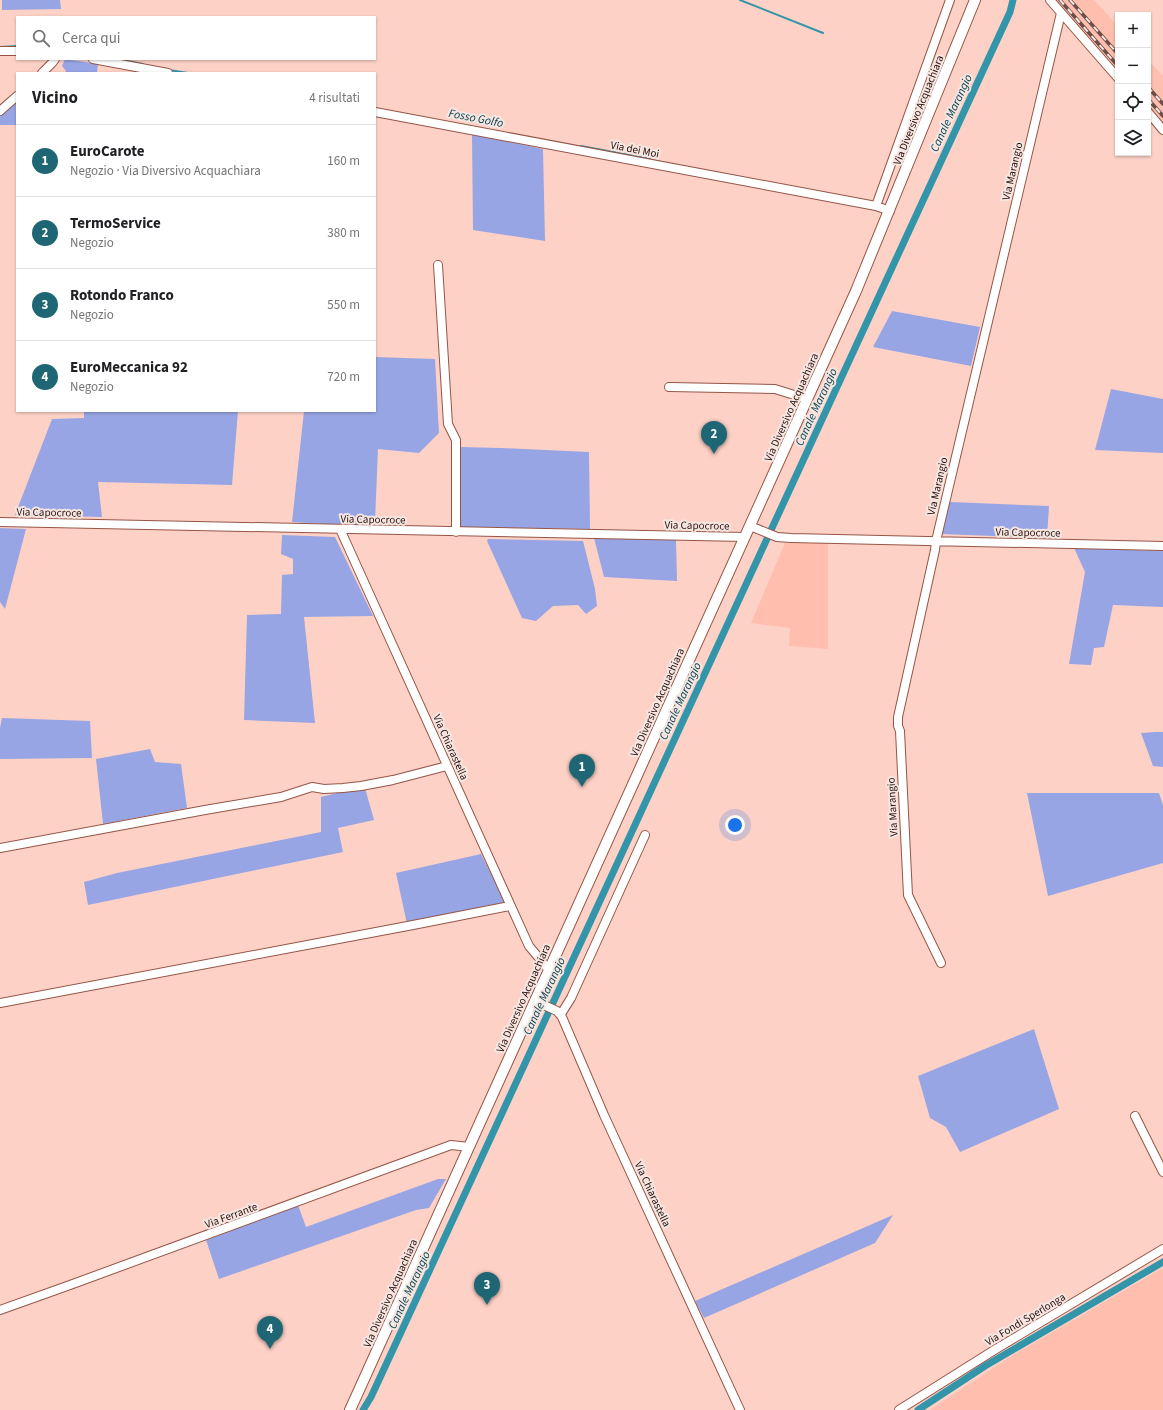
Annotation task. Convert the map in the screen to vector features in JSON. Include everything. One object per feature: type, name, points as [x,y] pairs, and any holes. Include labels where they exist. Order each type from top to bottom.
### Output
[{"type":"main road","name":"Via Diversivo Acquachiara","points":[[350,1410],[469,1146],[539,1003],[549,970],[745,537],[753,527],[807,399],[856,291],[890,211],[976,0]]},
{"type":"street","points":[[876,206],[950,0]]},
{"type":"street","points":[[1050,0],[1115,75]]},
{"type":"street","name":"Via Marangio","points":[[941,963],[908,895],[900,731],[898,726],[898,717],[936,550],[936,541],[1061,13]]},
{"type":"street","points":[[0,51],[16,51]]},
{"type":"street","points":[[43,72],[54,60]]},
{"type":"street","points":[[98,60],[163,72]]},
{"type":"street","points":[[0,111],[16,97]]},
{"type":"street","name":"Via dei Moi","points":[[376,112],[876,206],[890,211]]},
{"type":"street","points":[[1151,116],[1163,130]]},
{"type":"street","points":[[438,265],[448,424],[456,440],[456,532]]},
{"type":"street","points":[[669,388],[775,389],[807,399]]},
{"type":"street","name":"Via Capocroce","points":[[0,522],[745,537]]},
{"type":"street","name":"Via Capocroce","points":[[753,527],[777,537],[1163,546]]},
{"type":"street","name":"Via Chiarastella","points":[[340,529],[510,906],[529,946],[549,970]]},
{"type":"street","points":[[0,848],[281,797],[312,787],[324,789],[361,786],[393,780],[447,766]]},
{"type":"street","points":[[539,1003],[559,1012],[571,998],[645,835]]},
{"type":"street","points":[[0,1003],[510,906]]},
{"type":"street","name":"Via Chiarastella","points":[[559,1012],[604,1115],[740,1410]]},
{"type":"street","points":[[1135,1116],[1163,1172]]},
{"type":"street","name":"Via Ferrante","points":[[0,1310],[451,1145],[469,1146]]},
{"type":"street","name":"Via Fondi Sperlonga","points":[[899,1410],[996,1348],[1163,1249]]},
{"type":"shaded area","points":[[2,0],[60,0],[61,9],[2,10]]},
{"type":"shaded area","points":[[1053,0],[1094,0],[1115,23],[1115,71]]},
{"type":"shaded area","points":[[65,60],[98,64],[97,72],[66,72],[62,66]]},
{"type":"shaded area","points":[[1151,63],[1163,76],[1163,125],[1151,111]]},
{"type":"shaded area","points":[[16,101],[16,125],[0,125],[0,116]]},
{"type":"shaded area","points":[[472,134],[543,149],[545,241],[473,230]]},
{"type":"shaded area","points":[[892,311],[980,327],[971,366],[873,347]]},
{"type":"shaded area","points":[[376,357],[435,359],[439,433],[419,453],[378,449],[375,522],[373,527],[292,522],[304,412],[376,412]]},
{"type":"shaded area","points":[[1111,389],[1163,399],[1163,453],[1095,450]]},
{"type":"shaded area","points":[[84,412],[238,412],[232,485],[98,482],[102,517],[15,515],[52,419],[84,418]]},
{"type":"shaded area","points":[[461,447],[589,452],[590,529],[461,527]]},
{"type":"shaded area","points":[[950,502],[1049,506],[1047,538],[942,534]]},
{"type":"shaded area","points":[[0,528],[26,529],[5,609],[0,602]]},
{"type":"shaded area","points":[[282,535],[335,537],[373,616],[304,617],[315,723],[244,720],[247,615],[281,614],[282,575],[293,574],[293,559],[281,554]]},
{"type":"shaded area","points":[[594,538],[676,540],[677,581],[604,577]]},
{"type":"shaded area","points":[[488,539],[583,541],[595,589],[597,606],[586,614],[578,605],[553,606],[536,621],[522,618],[487,541]]},
{"type":"shaded area","points":[[828,542],[828,649],[789,646],[790,628],[751,623],[785,543]]},
{"type":"shaded area","points":[[1074,548],[1163,551],[1163,607],[1113,605],[1104,647],[1094,648],[1091,665],[1069,664],[1085,572]]},
{"type":"shaded area","points":[[2,718],[90,721],[92,758],[0,759],[0,728]]},
{"type":"shaded area","points":[[1163,732],[1163,767],[1153,766],[1141,733]]},
{"type":"shaded area","points":[[150,749],[155,762],[181,764],[187,808],[103,824],[96,759]]},
{"type":"shaded area","points":[[365,788],[374,820],[338,828],[343,852],[88,905],[84,882],[117,873],[321,832],[321,797]]},
{"type":"shaded area","points":[[1027,793],[1159,793],[1163,805],[1163,863],[1048,896]]},
{"type":"shaded area","points":[[481,854],[505,902],[502,905],[407,924],[396,873]]},
{"type":"shaded area","points":[[1034,1029],[1059,1109],[960,1152],[946,1127],[930,1118],[918,1076]]},
{"type":"shaded area","points":[[438,1179],[446,1179],[429,1208],[416,1210],[219,1279],[206,1240],[298,1205],[306,1227]]},
{"type":"shaded area","points":[[893,1215],[875,1243],[704,1318],[695,1301]]},
{"type":"shaded area","points":[[1163,1268],[1163,1410],[930,1410],[1010,1357]]},
{"type":"waterway","points":[[740,0],[823,33]]},
{"type":"waterway","name":"Canale Marangio","points":[[363,1410],[371,1397],[1010,12],[1013,0]]},
{"type":"waterway","name":"Fosso Golfo","points":[[0,47],[16,46]]},
{"type":"waterway","name":"Fosso Golfo","points":[[122,60],[143,64]]},
{"type":"waterway","name":"Fosso Golfo","points":[[169,70],[182,72]]},
{"type":"waterway","name":"Fosso Golfo","points":[[581,146],[650,159]]},
{"type":"waterway","points":[[918,1410],[985,1366],[1163,1262]]},
{"type":"railway","points":[[1060,0],[1115,63]]},
{"type":"railway","points":[[1070,0],[1115,51]]},
{"type":"railway","points":[[1151,90],[1163,104]]},
{"type":"railway","points":[[1151,102],[1163,116]]},
{"type":"place","name":"TermoService","points":[[714,454]]},
{"type":"place","name":"EuroCarote","points":[[582,787]]},
{"type":"place","name":"Rotondo Franco","points":[[487,1305]]},
{"type":"place","name":"EuroMeccanica 92","points":[[270,1349]]}]
